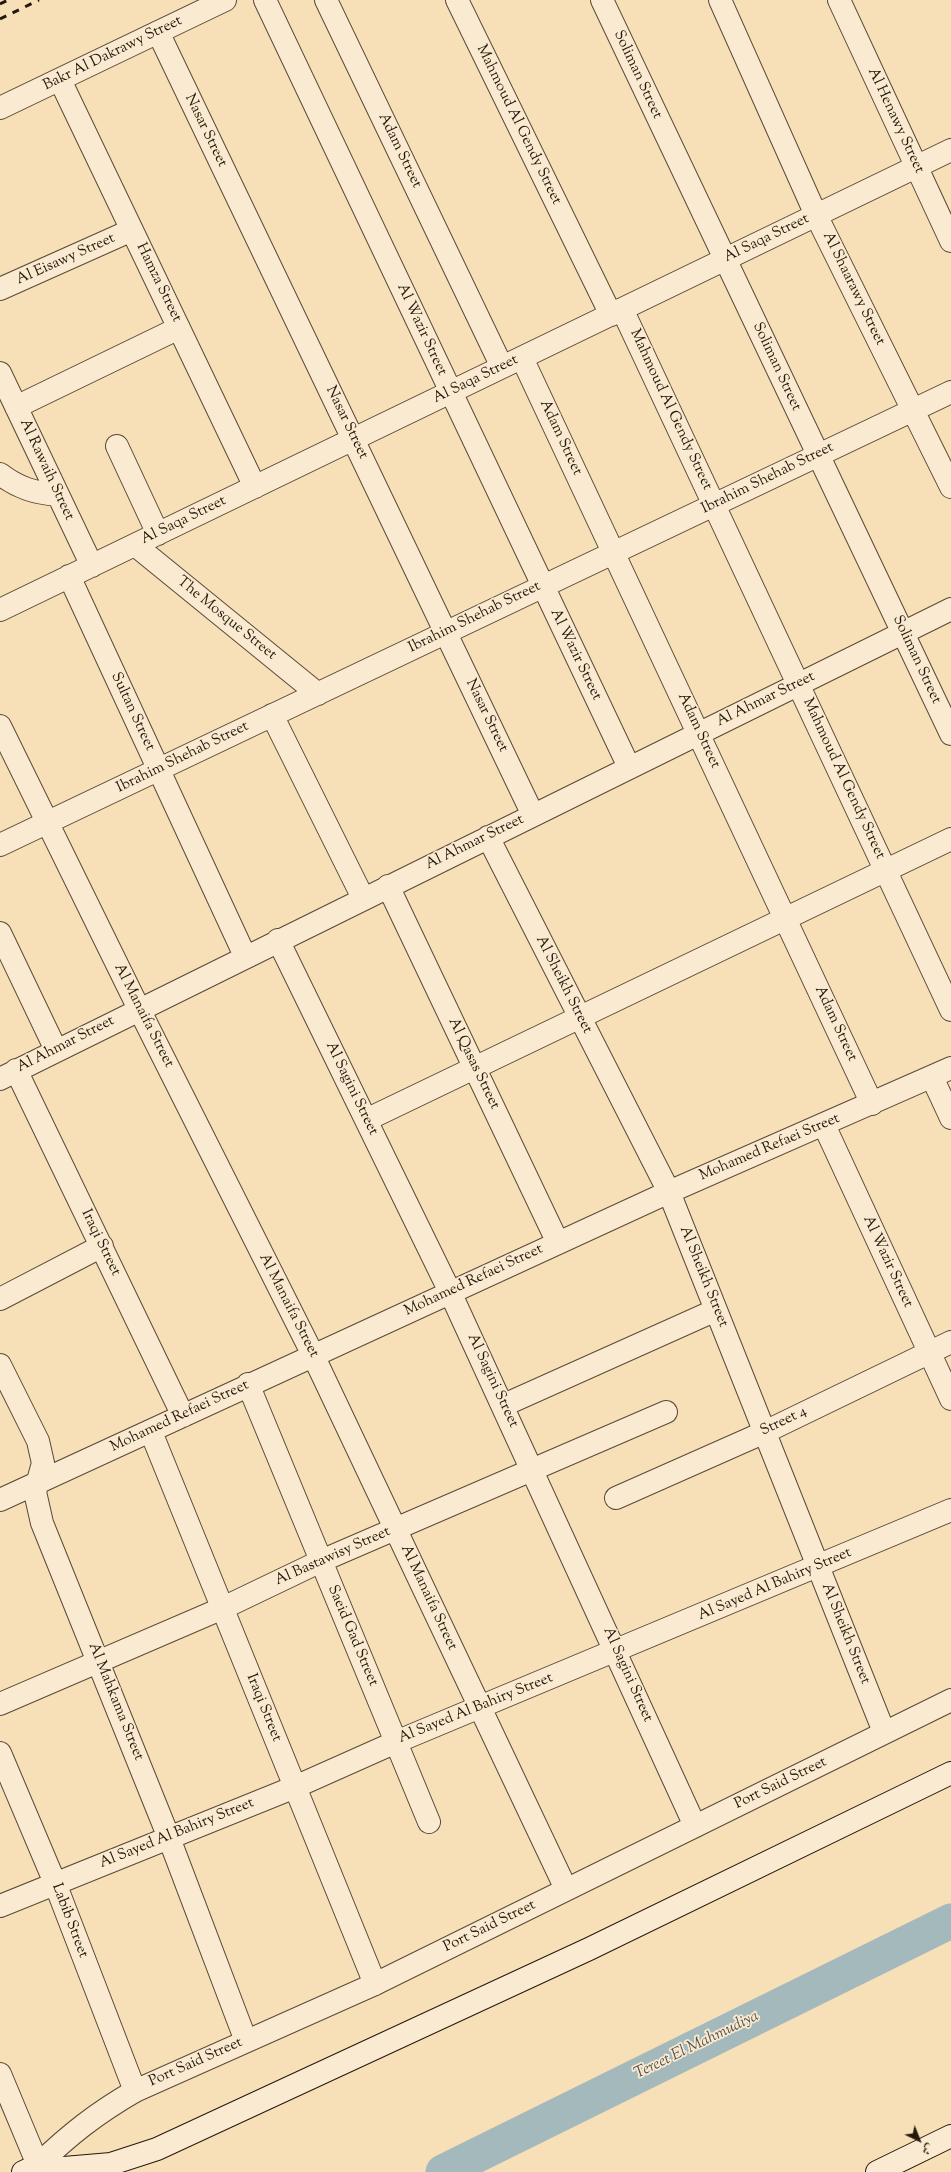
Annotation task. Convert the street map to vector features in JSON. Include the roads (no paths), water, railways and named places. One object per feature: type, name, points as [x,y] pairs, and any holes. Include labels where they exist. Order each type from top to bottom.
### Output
[{"type":"street","name":"Bakr Al Dakrawy Street","points":[[0,108],[225,0]]},
{"type":"street","name":"Al Wazir Street","points":[[265,0],[629,767]]},
{"type":"street","name":"Adam Street","points":[[326,0],[502,367]]},
{"type":"street","name":"Mahmoud Al Gendy Street","points":[[457,0],[714,505],[951,1010]]},
{"type":"street","name":"Soliman Street","points":[[602,0],[951,734]]},
{"type":"street","name":"Al Shaarawy Street","points":[[720,0],[816,215],[951,487]]},
{"type":"street","name":"Al Henawy Street","points":[[839,0],[951,241]]},
{"type":"street","name":"Nasar Street","points":[[158,32],[533,814]]},
{"type":"street","name":"Hamza Street","points":[[60,80],[255,487]]},
{"type":"street","name":"Al Saqa Street","points":[[0,610],[951,150]]},
{"type":"street","name":"Al Eisawy Street","points":[[0,289],[132,230]]},
{"type":"street","points":[[16,407],[179,328]]},
{"type":"street","name":"Adam Street","points":[[522,358],[872,1104]]},
{"type":"street","name":"Al Rawaih Street","points":[[0,374],[92,566]]},
{"type":"street","name":"Ibrahim Shehab Street","points":[[0,845],[951,392]]},
{"type":"street","points":[[117,446],[158,534]]},
{"type":"street","points":[[0,474],[13,484],[27,490],[58,495]]},
{"type":"street","name":"The Mosque Street","points":[[135,545],[318,694]]},
{"type":"street","name":"Sultan Street","points":[[69,576],[245,956]]},
{"type":"street","name":"Al Ahmar Street","points":[[8,1074],[951,609]]},
{"type":"street","points":[[272,715],[363,898]]},
{"type":"street","name":"Al Manaifa Street","points":[[0,726],[138,1009],[313,1354],[566,1890]]},
{"type":"street","name":"Al Sheikh Street","points":[[488,837],[669,1192],[884,1732]]},
{"type":"street","points":[[366,1120],[951,839]]},
{"type":"street","name":"Al Qasas Street","points":[[388,886],[558,1243]]},
{"type":"street","points":[[0,933],[56,1050]]},
{"type":"street","name":"Al Sagini Street","points":[[278,940],[504,1405],[695,1826]]},
{"type":"street","points":[[942,1073],[951,1118]]},
{"type":"street","name":"Mohamed Refaei Street","points":[[0,1500],[151,1432],[313,1354],[669,1192],[942,1073]]},
{"type":"street","name":"Iraqi Street","points":[[8,1074],[102,1246],[183,1416]]},
{"type":"street","name":"Al Wazir Street","points":[[824,1125],[951,1399]]},
{"type":"street","points":[[0,1299],[102,1246]]},
{"type":"street","points":[[504,1405],[716,1310]]},
{"type":"street","name":"Street 4","points":[[616,1498],[765,1432],[951,1342]]},
{"type":"street","name":"Al Mahkama Street","points":[[0,1365],[38,1441],[43,1463],[35,1492],[42,1523],[169,1838],[246,2042]]},
{"type":"street","name":"Saeid Gad Street","points":[[248,1384],[429,1822]]},
{"type":"street","name":"Al Bastawisy Street","points":[[0,1704],[222,1608],[321,1561],[666,1412]]},
{"type":"street","name":"Iraqi Street","points":[[151,1432],[375,1984]]},
{"type":"street","name":"Al Sayed Al Bahiry Street","points":[[0,1906],[295,1787],[396,1742],[819,1567],[951,1510]]},
{"type":"street","name":"Port Said Street","points":[[31,2168],[68,2136],[100,2112],[135,2091],[375,1984],[951,1700]]},
{"type":"street","name":"Labib Street","points":[[0,1753],[55,1883],[135,2091]]},
{"type":"street","points":[[0,2074],[31,2168],[64,2168],[112,2164],[157,2149],[589,1949],[951,1773]]},
{"type":"street","points":[[877,2172],[951,2136]]},
{"type":"waterway","name":"Tereet El Mahmudiya","points":[[443,2172],[951,1921]]},
{"type":"railway","points":[[0,4],[8,0]]},
{"type":"railway","points":[[0,19],[39,0]]}]
